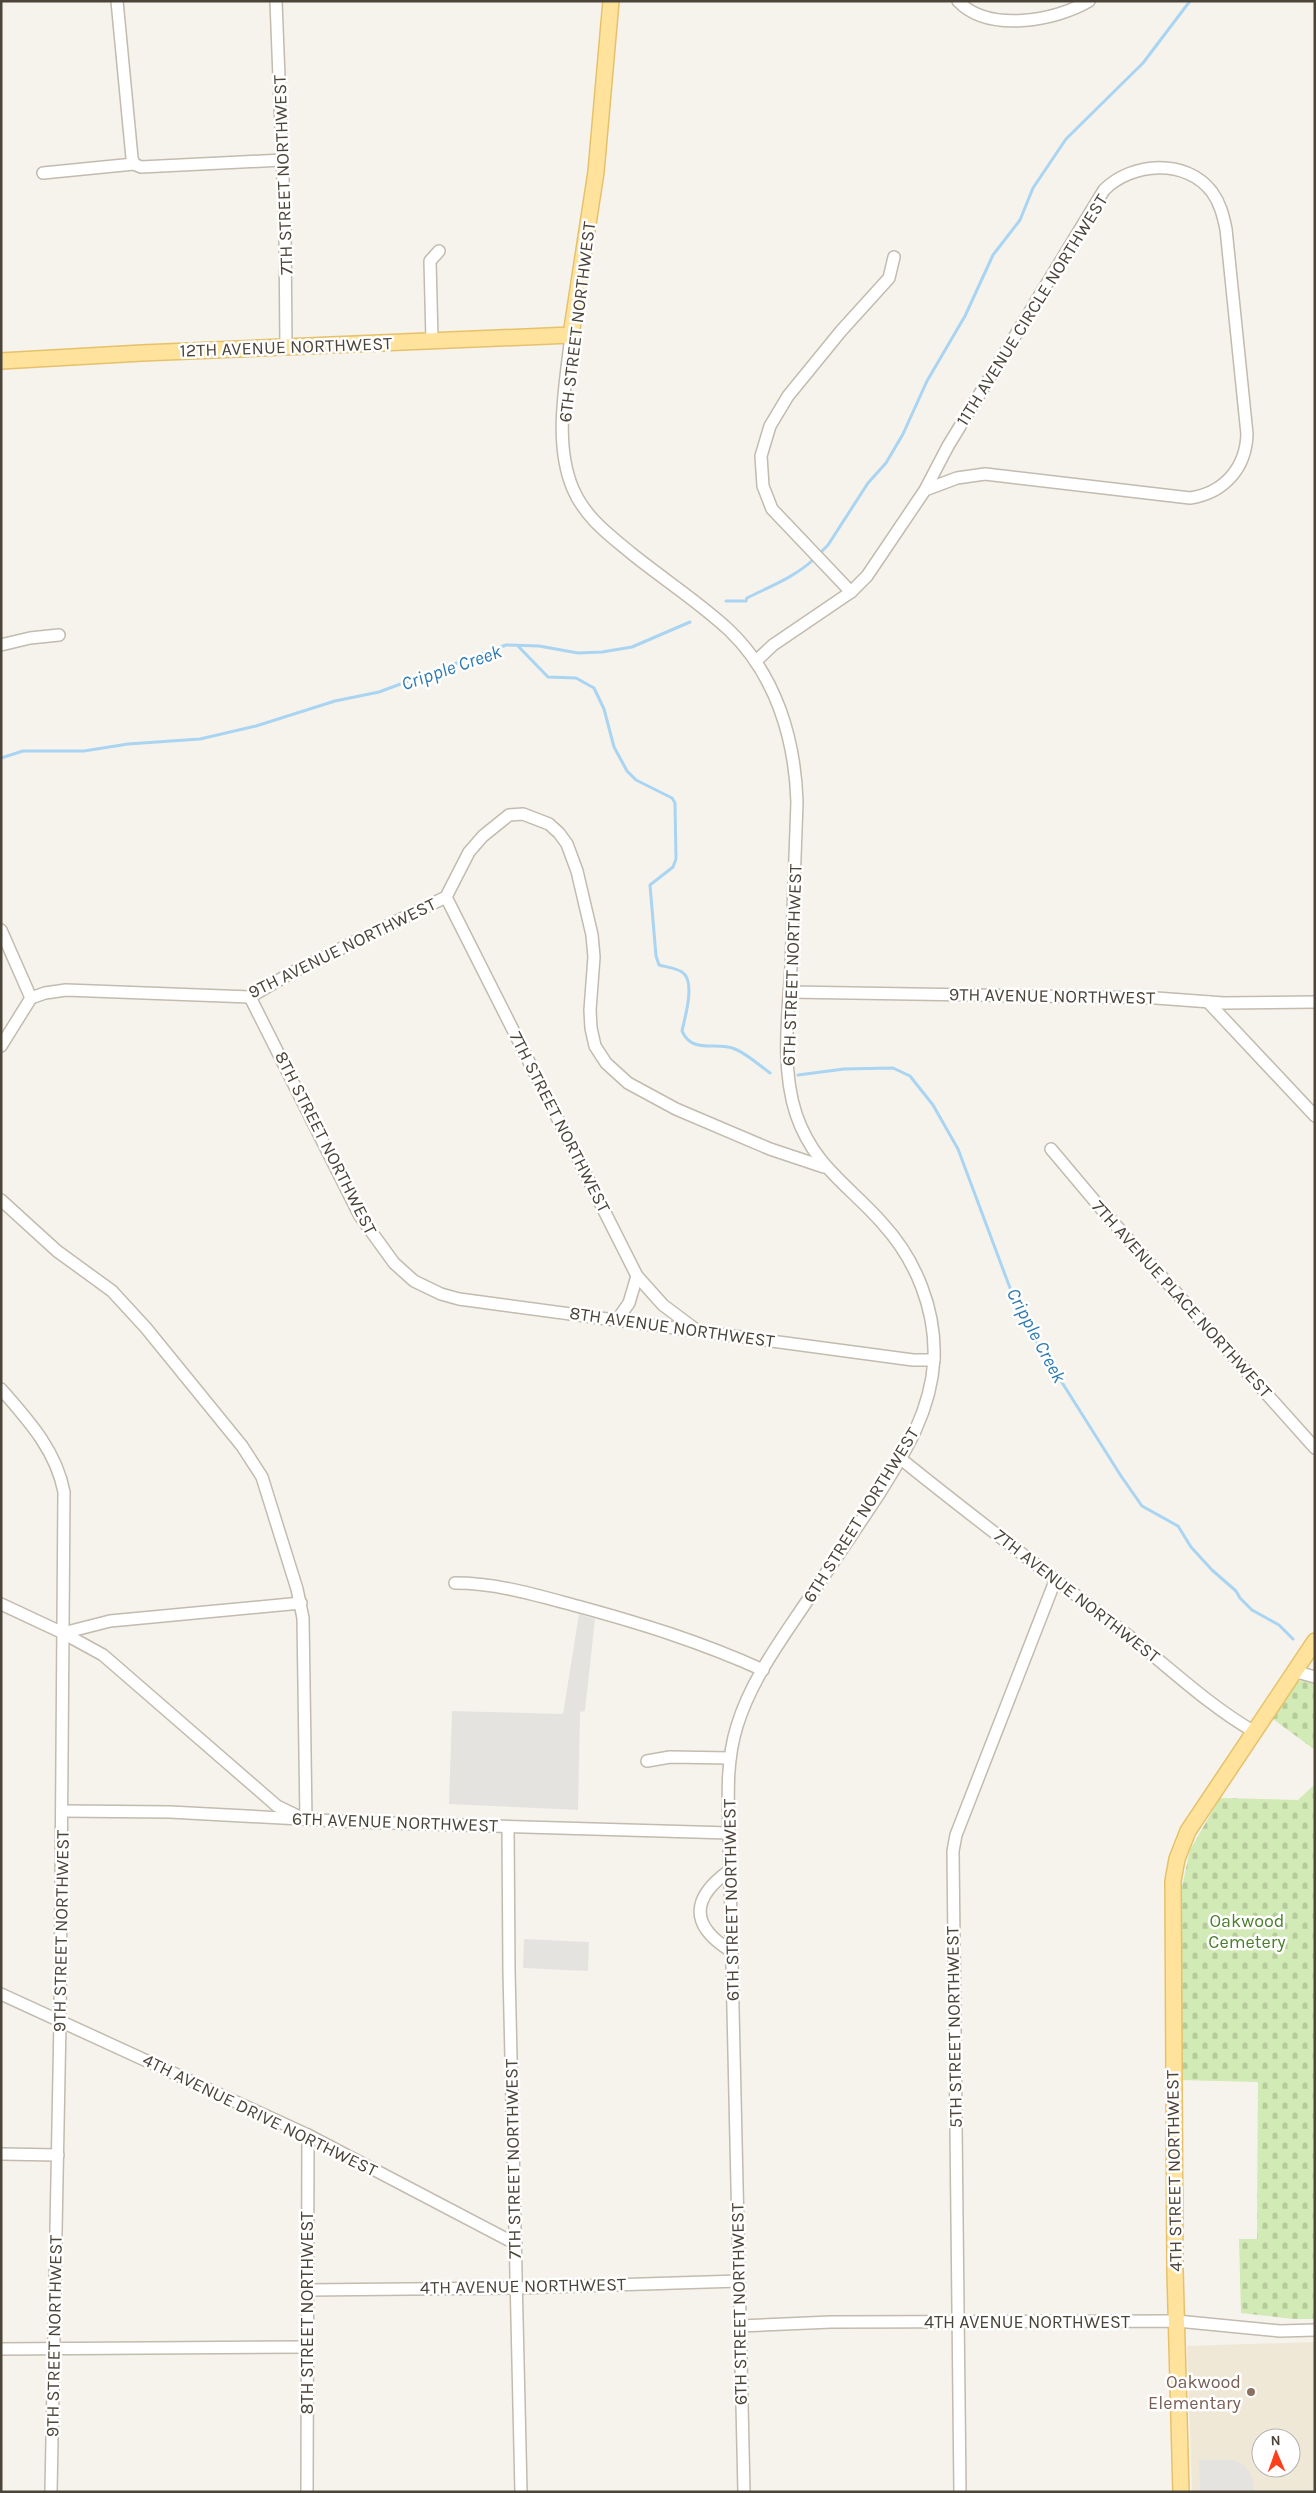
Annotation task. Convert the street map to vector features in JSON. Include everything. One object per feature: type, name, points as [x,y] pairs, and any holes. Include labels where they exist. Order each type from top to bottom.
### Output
[{"type":"main road","name":"6TH STREET NORTHWEST","points":[[571,335],[596,172],[611,1]]},
{"type":"main road","name":"12TH AVENUE NORTHWEST","points":[[1,361],[142,353],[571,335]]},
{"type":"main road","name":"4TH STREET NORTHWEST","points":[[1181,2492],[1174,2270],[1173,1881],[1180,1851],[1188,1830],[1253,1730],[1315,1641]]},
{"type":"street","points":[[116,1],[134,164]]},
{"type":"street","name":"7TH STREET NORTHWEST","points":[[276,1],[286,348]]},
{"type":"street","points":[[958,1],[963,7],[987,18],[1000,21],[1056,16],[1089,1]]},
{"type":"street","points":[[43,173],[134,164],[141,167],[282,160]]},
{"type":"street","name":"11TH AVENUE CIRCLE NORTHWEST","points":[[756,661],[773,646],[851,592],[869,573],[925,490],[948,446],[1104,190],[1122,176],[1137,170],[1152,168],[1168,169],[1188,174],[1208,188],[1219,204],[1226,228],[1247,434],[1244,453],[1231,477],[1216,489],[1190,498],[985,474],[957,478],[925,490]]},
{"type":"street","points":[[432,340],[430,260],[438,251]]},
{"type":"street","points":[[851,592],[772,509],[763,486],[760,456],[770,426],[788,396],[841,331],[889,278],[894,257]]},
{"type":"street","name":"6TH STREET NORTHWEST","points":[[571,335],[565,397],[564,442],[566,468],[578,500],[593,522],[728,629],[756,661],[769,683],[784,719],[792,746],[796,774],[788,1056],[792,1099],[803,1132],[824,1167],[883,1224],[911,1262],[928,1306],[933,1330],[934,1360],[924,1412],[914,1435],[901,1459],[781,1639],[763,1670],[743,1710],[730,1758],[731,1951],[744,2492]]},
{"type":"street","points":[[1,645],[30,638],[59,635]]},
{"type":"street","name":"9TH AVENUE NORTHWEST","points":[[31,998],[45,993],[66,990],[250,996],[292,973],[446,897],[469,852],[492,828],[509,815],[523,814],[549,824],[567,844],[584,892],[592,935],[594,957],[590,1010],[591,1028],[597,1050],[616,1074],[676,1109],[770,1149],[824,1167]]},
{"type":"street","name":"7TH STREET NORTHWEST","points":[[446,897],[637,1276],[670,1311],[697,1330]]},
{"type":"street","points":[[1,930],[31,998],[1,1046]]},
{"type":"street","name":"9TH AVENUE NORTHWEST","points":[[790,992],[1156,998],[1208,1002],[1315,1002]]},
{"type":"street","name":"8TH STREET NORTHWEST","points":[[250,996],[360,1216],[394,1263],[414,1281]]},
{"type":"street","points":[[1208,1002],[1315,1116]]},
{"type":"street","name":"7TH AVENUE PLACE NORTHWEST","points":[[1051,1149],[1104,1212],[1315,1448]]},
{"type":"street","points":[[1,1200],[57,1251],[112,1291],[146,1328],[242,1446],[262,1477],[301,1603],[304,1666],[306,1820],[277,1806],[103,1655],[63,1633],[1,1604]]},
{"type":"street","points":[[617,1320],[629,1303],[637,1276]]},
{"type":"street","name":"8TH AVENUE NORTHWEST","points":[[414,1281],[435,1292],[459,1299],[913,1360],[934,1360]]},
{"type":"street","name":"9TH STREET NORTHWEST","points":[[1,1389],[27,1418],[47,1447],[61,1478],[64,1492],[60,2021],[51,2492]]},
{"type":"street","name":"7TH AVENUE NORTHWEST","points":[[901,1459],[1055,1581],[1167,1665],[1213,1704],[1253,1730]]},
{"type":"street","name":"5TH STREET NORTHWEST","points":[[960,2492],[953,1851],[956,1835],[1055,1581]]},
{"type":"street","points":[[455,1583],[504,1587],[648,1625],[718,1650],[763,1670]]},
{"type":"street","points":[[63,1633],[110,1622],[301,1603]]},
{"type":"street","points":[[1293,1671],[1315,1677]]},
{"type":"street","points":[[648,1761],[670,1757],[730,1758]]},
{"type":"street","name":"6TH AVENUE NORTHWEST","points":[[62,1811],[170,1812],[306,1820],[729,1833]]},
{"type":"street","name":"7TH STREET NORTHWEST","points":[[508,1827],[509,1971],[521,2492]]},
{"type":"street","points":[[730,1870],[712,1883],[705,1893],[701,1906],[702,1924],[714,1940],[731,1951]]},
{"type":"street","name":"4TH AVENUE DRIVE NORTHWEST","points":[[1,1994],[308,2135],[516,2244]]},
{"type":"street","name":"8TH STREET NORTHWEST","points":[[307,2492],[308,2135]]},
{"type":"street","points":[[1,2154],[58,2155]]},
{"type":"street","name":"4TH AVENUE NORTHWEST","points":[[307,2290],[516,2288],[739,2282]]},
{"type":"street","name":"4TH AVENUE NORTHWEST","points":[[740,2326],[822,2322],[1177,2321],[1280,2331],[1315,2330]]},
{"type":"street","points":[[1,2349],[308,2347]]},
{"type":"shaded area","points":[[579,1614],[595,1619],[585,1711],[580,1712],[578,1810],[449,1804],[452,1711],[563,1714]]},
{"type":"shaded area","points":[[524,1939],[589,1942],[588,1971],[523,1968]]},
{"type":"shaded area","name":"Oakwood Elementary","points":[[1315,2342],[1315,2492],[1192,2492],[1187,2346]]},
{"type":"shaded area","points":[[1199,2460],[1234,2460],[1244,2465],[1252,2478],[1254,2492],[1200,2492]]},
{"type":"green space","points":[[1302,1680],[1315,1683],[1315,1750],[1273,1719],[1296,1683]]},
{"type":"green space","name":"Oakwood Cemetery","points":[[1315,1784],[1315,2319],[1293,2319],[1241,2313],[1239,2239],[1257,2239],[1258,2082],[1179,2080],[1181,2035],[1178,1905],[1190,1850],[1220,1798],[1298,1800]]},
{"type":"waterway","points":[[819,554],[828,545],[868,483],[886,463],[903,434],[927,381],[965,316],[993,255],[1020,220],[1033,188],[1066,139],[1143,63],[1190,1]]},
{"type":"waterway","points":[[726,601],[746,601],[747,598],[791,576],[814,559]]},
{"type":"waterway","name":"Cripple Creek","points":[[1,758],[23,751],[84,751],[128,744],[200,739],[256,726],[335,701],[379,692],[506,645],[539,646],[578,653],[602,652],[632,647],[690,622]]},
{"type":"waterway","name":"Cripple Creek","points":[[518,646],[548,677],[576,678],[594,688],[604,709],[614,747],[627,771],[636,780],[672,798],[675,803],[676,859],[673,867],[650,885],[656,956],[659,965],[682,972],[688,983],[687,1009],[682,1031],[692,1043],[735,1049],[770,1073]]},
{"type":"waterway","name":"Cripple Creek","points":[[798,1075],[844,1069],[893,1068],[910,1076],[933,1105],[958,1149],[1016,1304],[1039,1346],[1121,1476],[1142,1506],[1178,1526],[1191,1547],[1212,1570],[1236,1591],[1252,1610],[1279,1625],[1293,1639]]},
{"type":"place","name":"Oakwood Elementary","points":[[1251,2392]]}]
